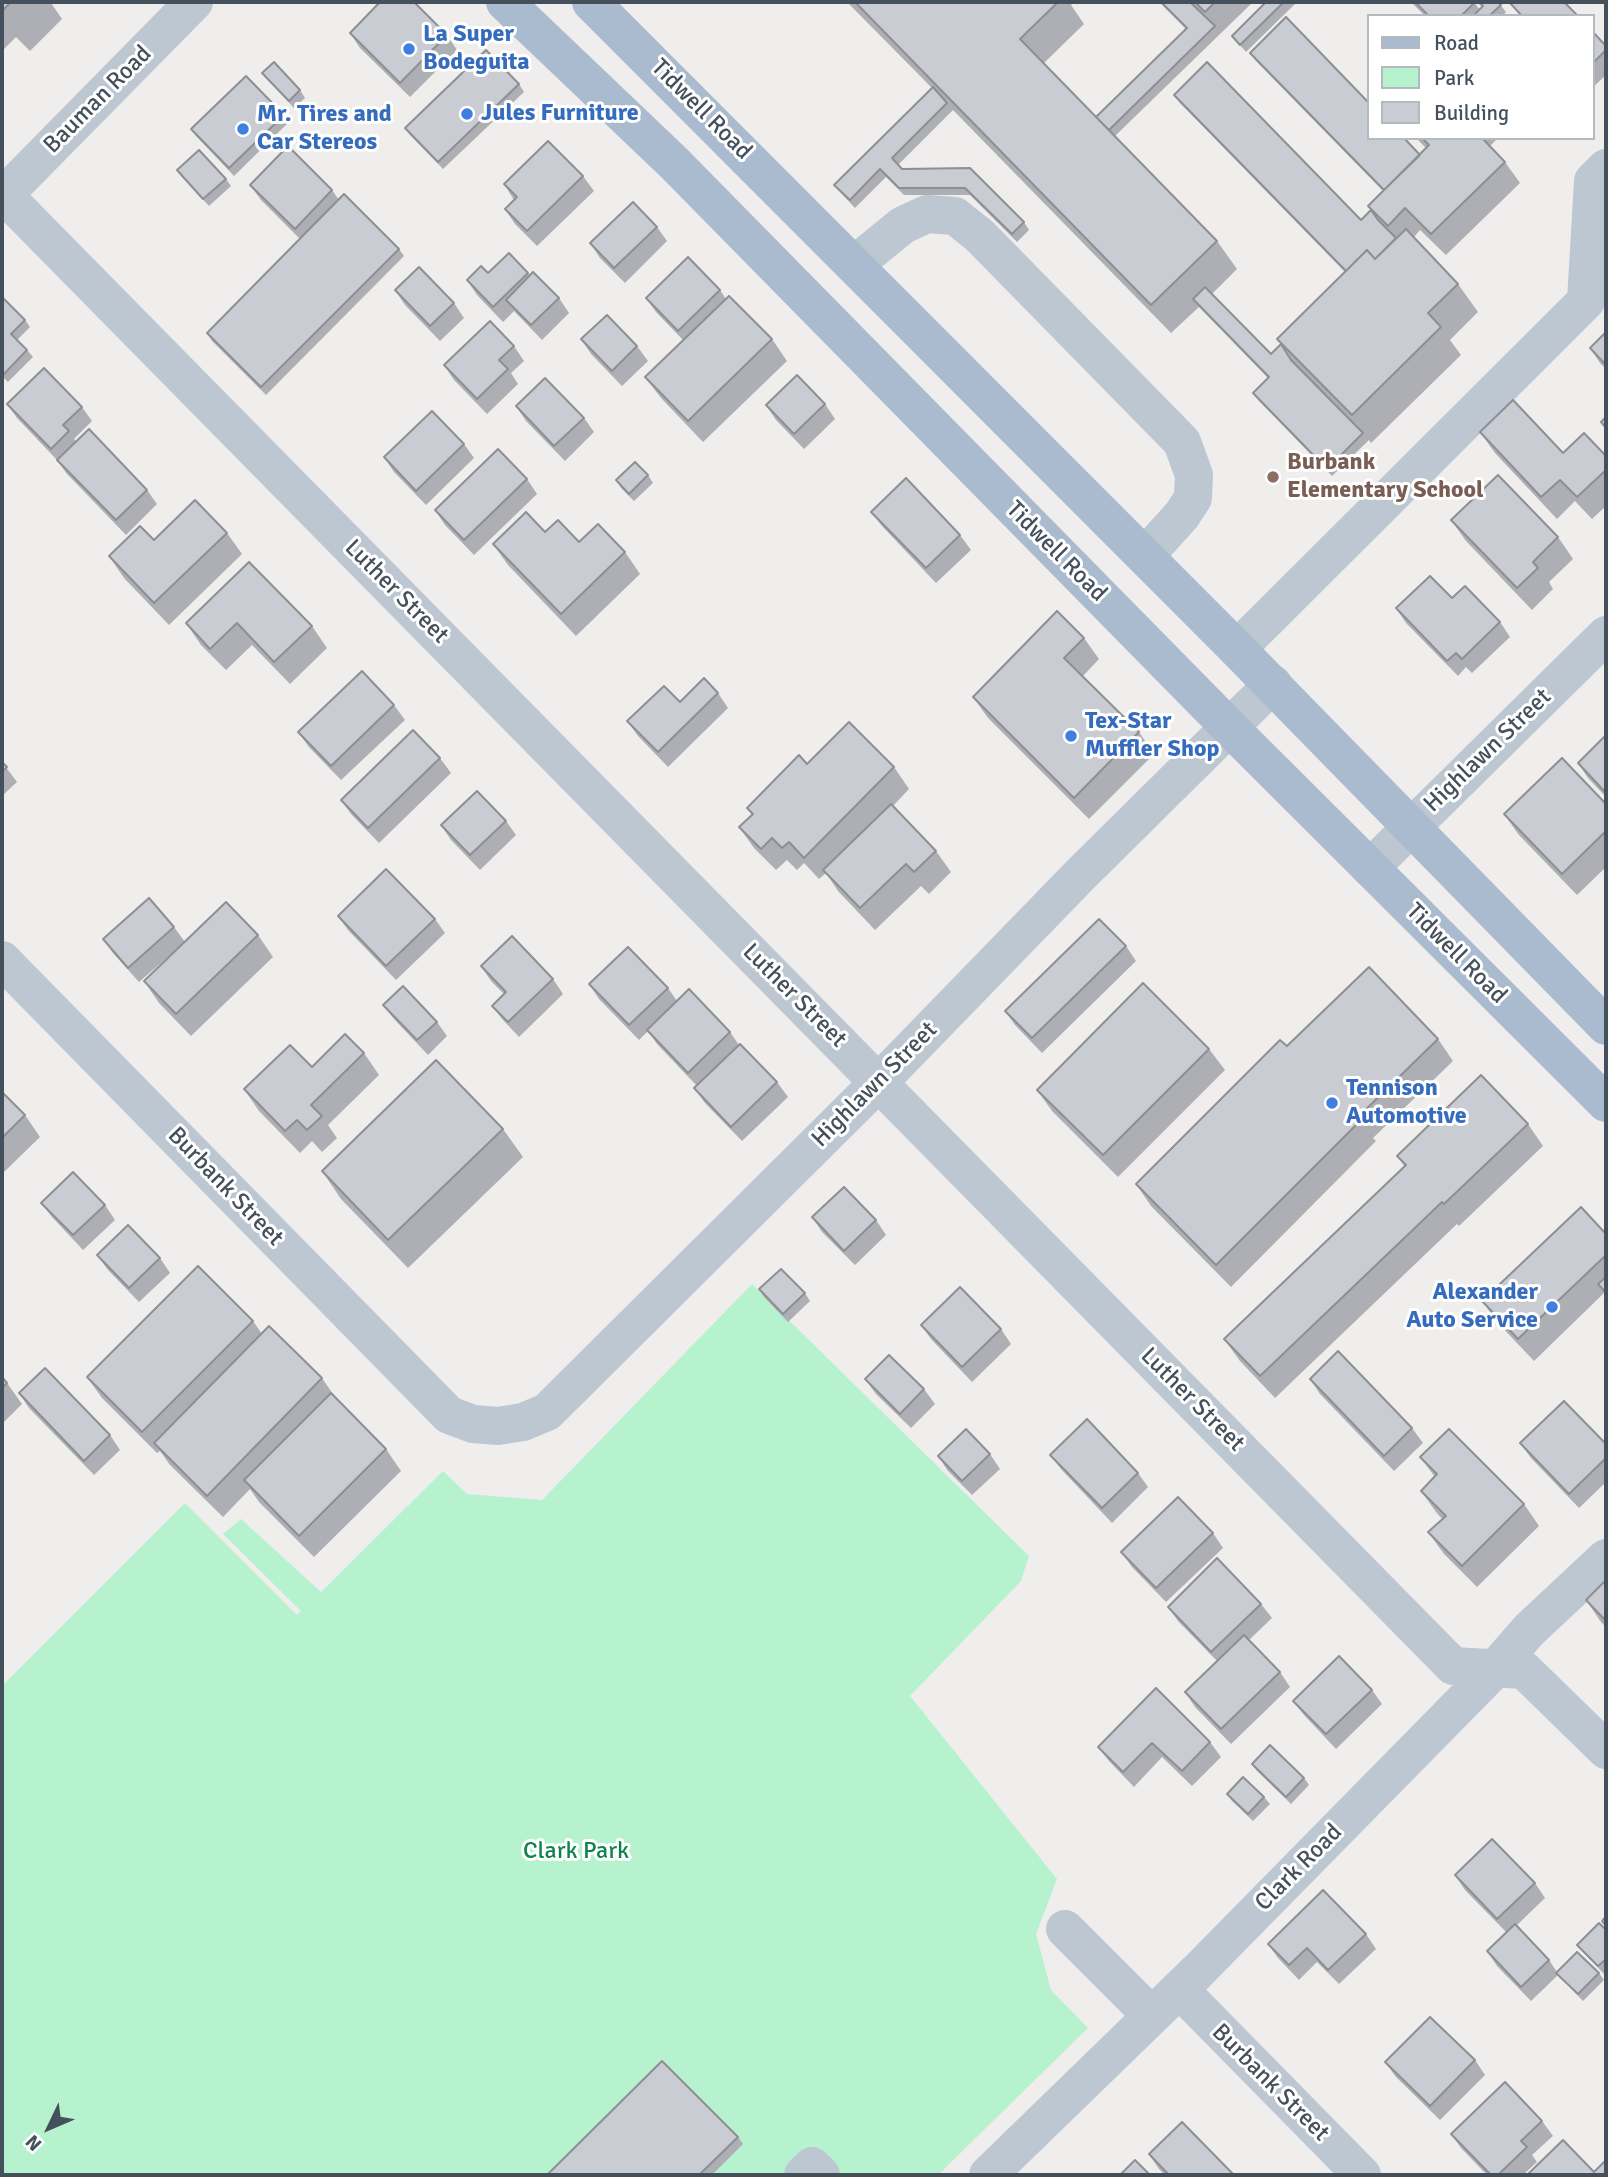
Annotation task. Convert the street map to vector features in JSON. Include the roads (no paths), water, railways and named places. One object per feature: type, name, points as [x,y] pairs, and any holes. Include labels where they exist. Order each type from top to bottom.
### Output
[{"type":"main road","name":"Tidwell Road","points":[[505,2],[674,163],[1230,728],[1606,1103]]},
{"type":"main road","name":"Tidwell Road","points":[[591,2],[1273,684],[1606,1026]]},
{"type":"main road","points":[[674,163],[711,120]]},
{"type":"main road","points":[[948,441],[992,402]]},
{"type":"street","name":"Bauman Road","points":[[3,196],[187,4]]},
{"type":"street","points":[[1237,649],[1586,301],[1593,181],[1606,168]]},
{"type":"street","name":"Luther Street","points":[[3,196],[1453,1666],[1524,1670],[1606,1750]]},
{"type":"street","points":[[855,264],[903,225],[927,214],[956,216],[980,236],[1182,442],[1194,475],[1193,498],[1182,515],[1145,556]]},
{"type":"street","name":"Highlawn Street","points":[[1370,868],[1606,635]]},
{"type":"street","name":"Highlawn Street","points":[[449,1415],[473,1424],[498,1426],[523,1422],[547,1412],[1273,684]]},
{"type":"street","name":"Burbank Street","points":[[2,960],[449,1415]]},
{"type":"street","name":"Clark Road","points":[[988,2175],[1179,1989],[1495,1669],[1529,1630],[1606,1558]]},
{"type":"street","points":[[1065,1929],[1152,2016]]},
{"type":"street","name":"Burbank Street","points":[[1179,1989],[1362,2175]]},
{"type":"street","points":[[803,2175],[812,2166],[821,2175]]},
{"type":"place","name":"La Super Bodeguita","points":[[409,49]]},
{"type":"place","name":"Jules Furniture","points":[[467,114]]},
{"type":"place","name":"Mr. Tires and Car Stereos","points":[[243,129]]},
{"type":"place","name":"Burbank Elementary School","points":[[1273,477]]},
{"type":"place","name":"Tex-Star Muffler Shop","points":[[1071,736]]},
{"type":"place","name":"Tennison Automotive","points":[[1332,1103]]},
{"type":"place","name":"Alexander Auto Service","points":[[1552,1307]]},
{"type":"park label","name":"Clark Park","points":[[576,1852]]}]
